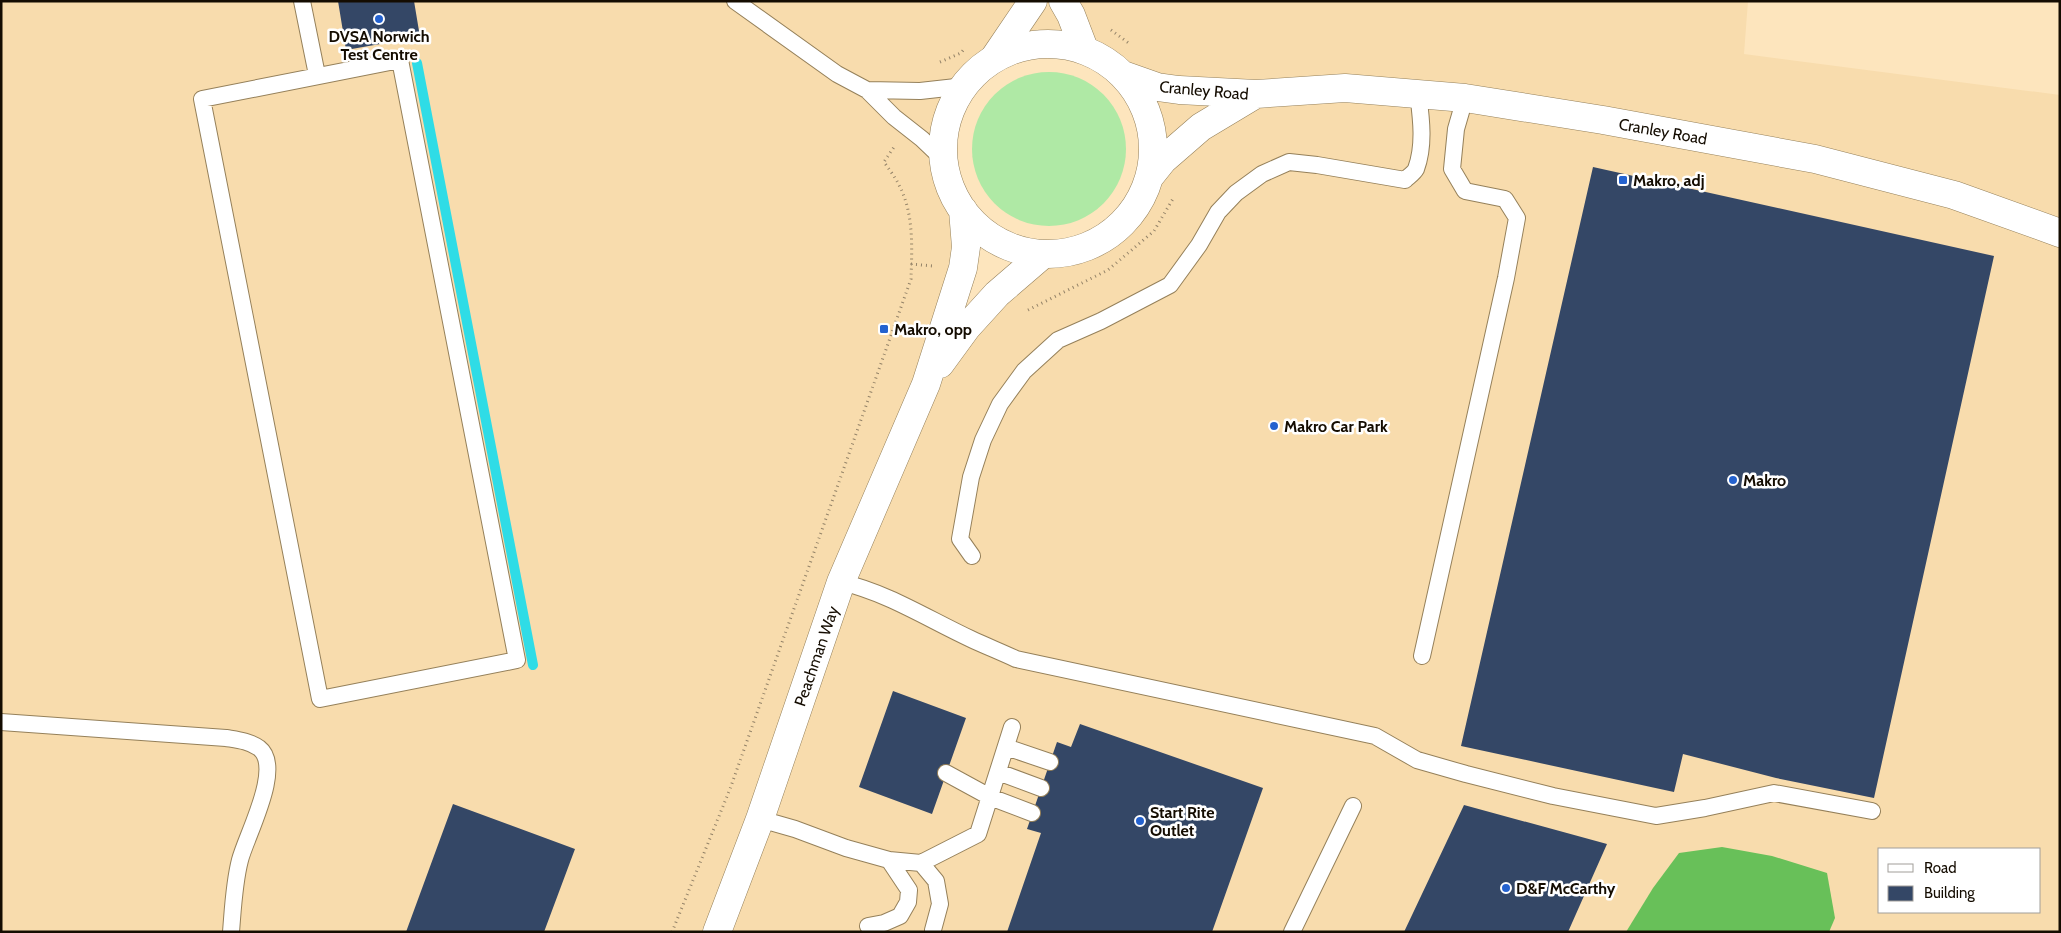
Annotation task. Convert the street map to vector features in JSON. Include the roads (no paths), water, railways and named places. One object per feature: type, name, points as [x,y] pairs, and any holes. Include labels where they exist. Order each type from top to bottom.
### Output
[{"type":"street","points":[[995,57],[1033,1]]},
{"type":"street","points":[[1063,1],[1071,15],[1084,49]]},
{"type":"street","name":"Peachman Way","points":[[926,384],[967,327],[998,294],[1040,257],[1082,248],[1111,232],[1134,210],[1151,175],[1153,145],[1145,108],[1123,75],[1105,61],[1084,49],[1062,44],[1039,44],[1017,48],[995,57],[965,86],[954,103],[943,142],[944,160],[951,186],[963,210],[980,229],[999,241],[1040,257]]},
{"type":"street","name":"Cranley Road","points":[[1123,75],[1156,87],[1179,90],[1256,94],[1345,88],[1418,93],[1465,98],[1603,120],[1814,159],[1954,194],[2060,233]]},
{"type":"street","name":"Cranley Road","points":[[1151,175],[1163,160],[1201,127],[1256,94]]},
{"type":"street","name":"Peachman Way","points":[[717,932],[760,819],[841,582],[926,384],[963,268],[966,247],[963,210]]},
{"type":"lane","points":[[302,1],[317,75]]},
{"type":"lane","points":[[735,1],[837,74],[867,90],[944,160]]},
{"type":"lane","points":[[400,60],[517,660],[320,699],[202,99],[317,75],[400,60]]},
{"type":"lane","points":[[867,90],[920,91],[965,86]]},
{"type":"lane","points":[[972,556],[960,539],[971,476],[983,440],[1000,404],[1024,371],[1058,340],[1101,321],[1170,285],[1218,212],[1236,193],[1262,174],[1289,162],[1317,164],[1405,180],[1416,170],[1420,146],[1422,125],[1418,93]]},
{"type":"lane","points":[[1422,656],[1506,278],[1517,218],[1506,199],[1465,191],[1452,169],[1456,129],[1465,98]]},
{"type":"lane","points":[[841,582],[874,591],[904,604],[971,640],[1016,659],[1375,736],[1417,760],[1553,796],[1656,816],[1706,808],[1774,793],[1872,811]]},
{"type":"lane","points":[[1,722],[226,738],[247,741],[261,749],[267,763],[266,790],[240,859],[235,887],[231,932]]},
{"type":"lane","points":[[760,819],[795,829],[846,848],[889,860],[921,862],[978,834],[1012,727]]},
{"type":"lane","points":[[1006,747],[1050,762]]},
{"type":"lane","points":[[946,772],[990,797],[1032,813]]},
{"type":"lane","points":[[998,772],[1041,788]]},
{"type":"lane","points":[[1292,932],[1352,806]]},
{"type":"lane","points":[[868,926],[884,923],[900,916],[908,902],[909,890],[889,860]]},
{"type":"lane","points":[[921,862],[936,881],[940,904],[933,930]]},
{"type":"waterway","points":[[417,63],[533,665]]},
{"type":"place","name":"DVSA Norwich Test Centre","points":[[379,19]]},
{"type":"place","name":"Makro, adj","points":[[1623,180]]},
{"type":"place","name":"Makro, opp","points":[[884,329]]},
{"type":"place","name":"Makro Car Park","points":[[1274,426]]},
{"type":"place","name":"Makro","points":[[1733,480]]},
{"type":"place","name":"Start Rite Outlet","points":[[1140,821]]},
{"type":"place","name":"D&F McCarthy","points":[[1506,888]]}]
